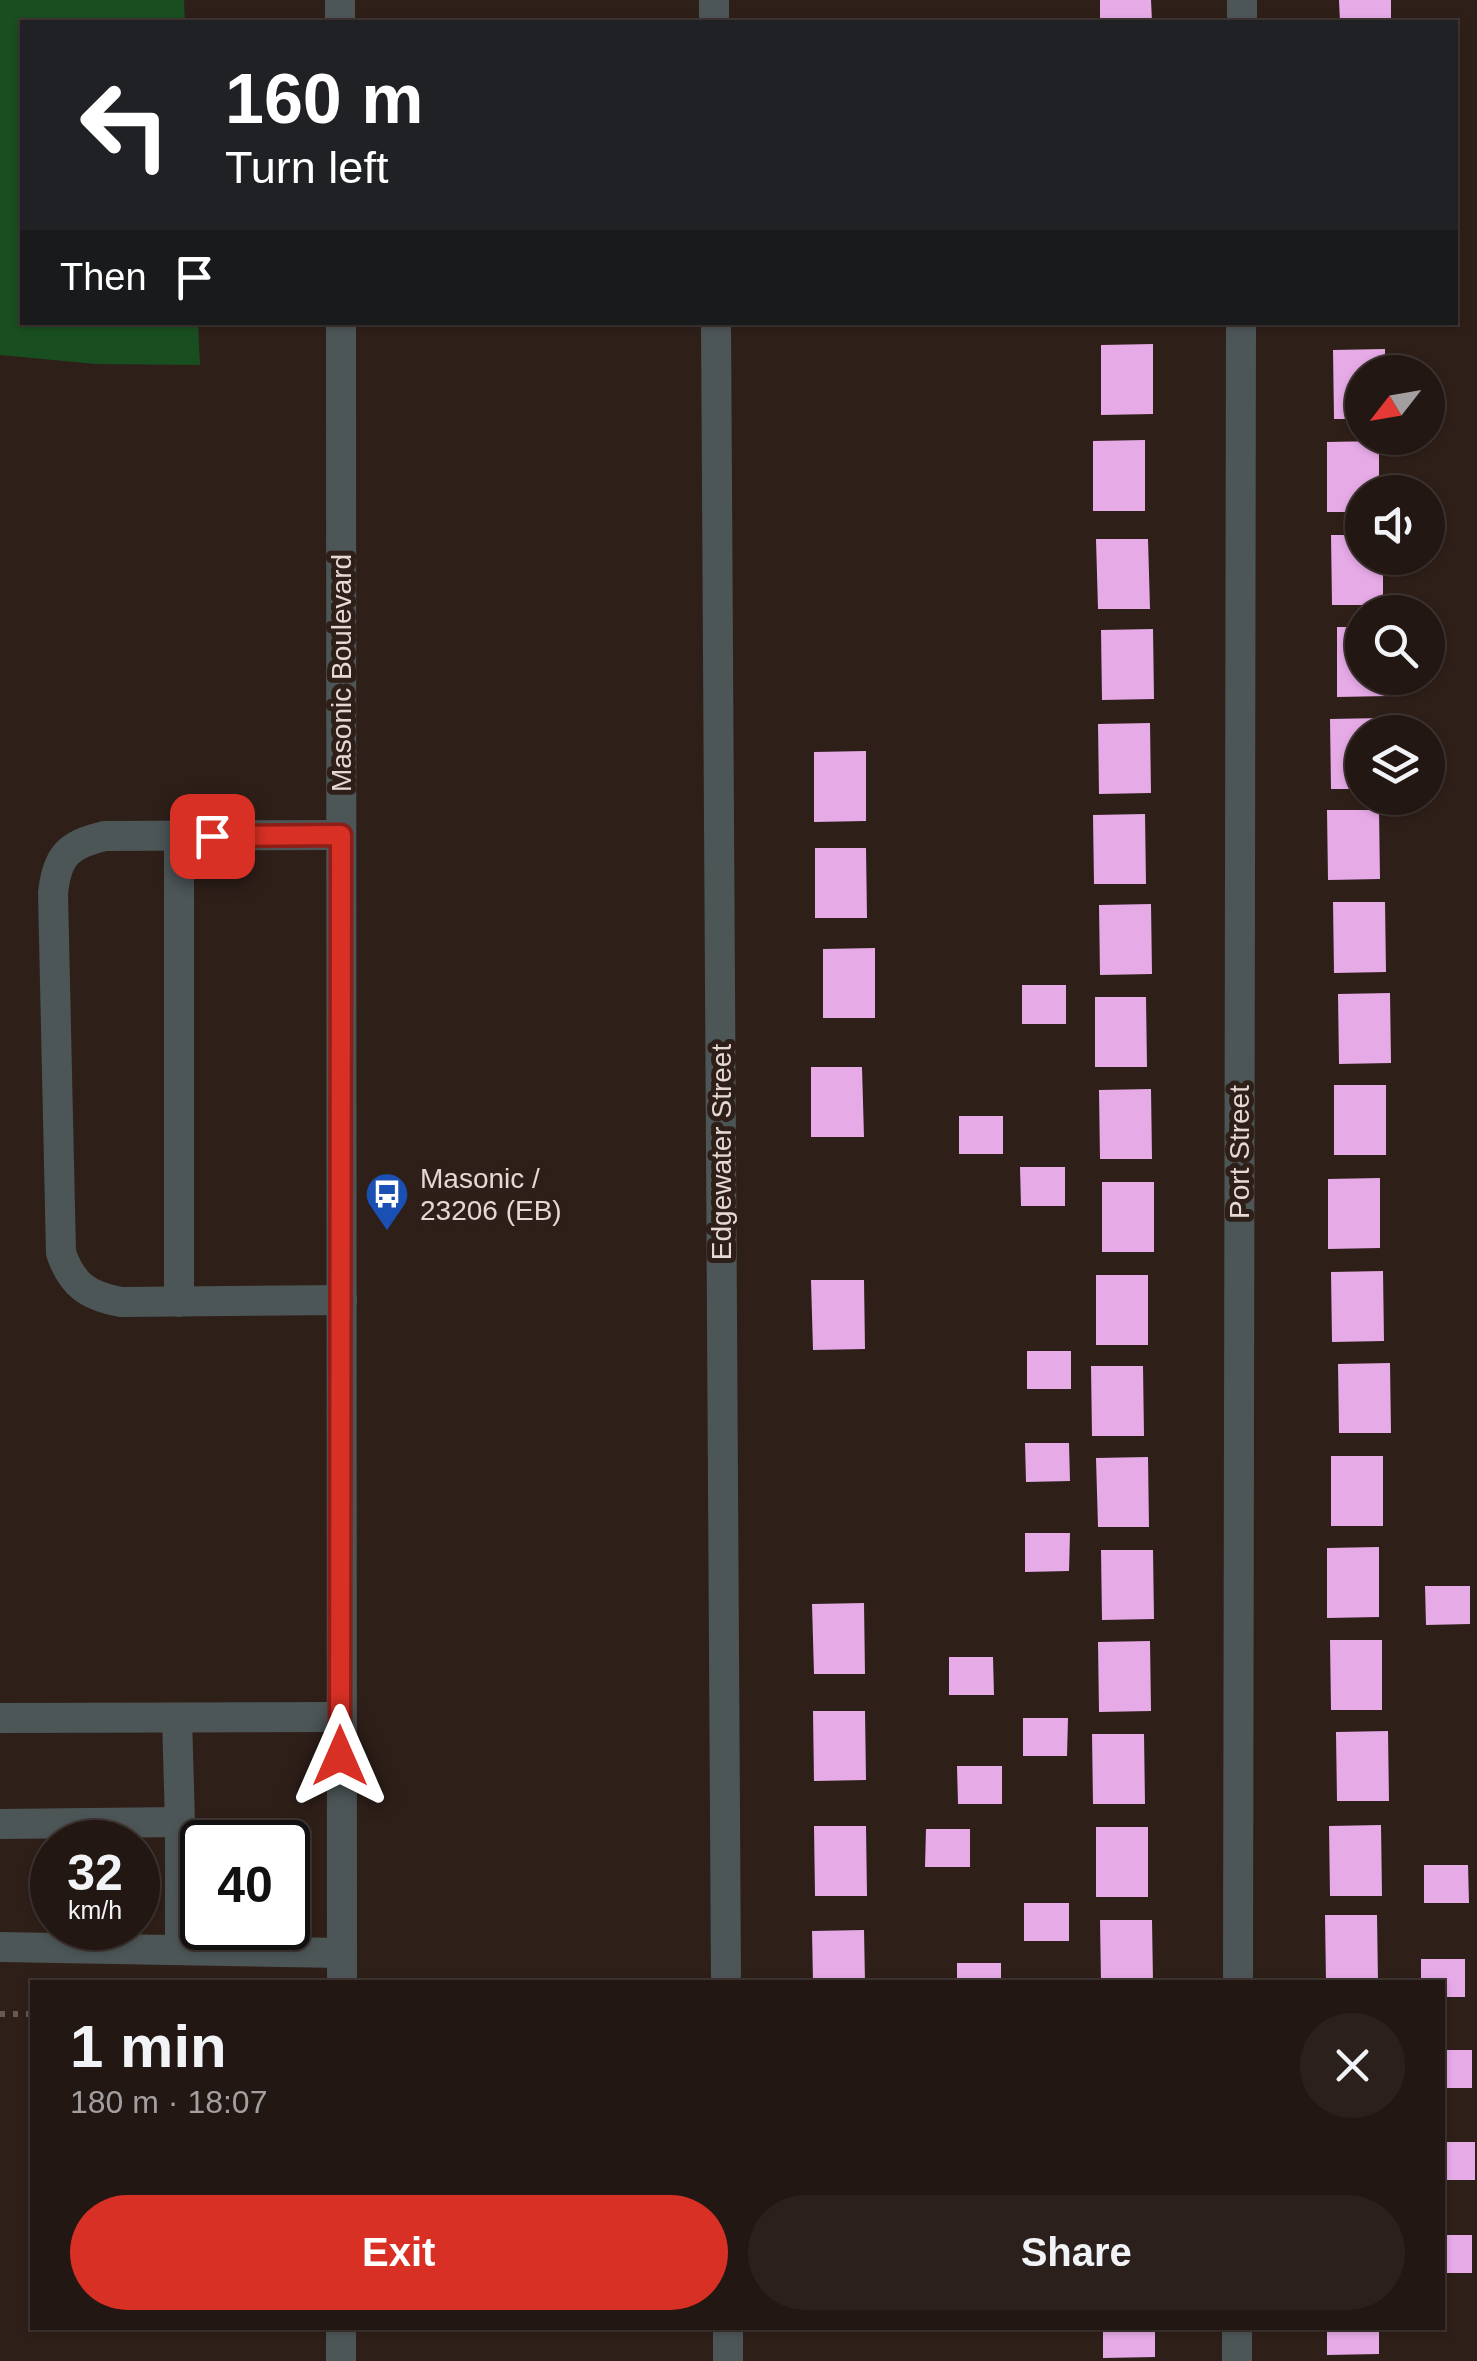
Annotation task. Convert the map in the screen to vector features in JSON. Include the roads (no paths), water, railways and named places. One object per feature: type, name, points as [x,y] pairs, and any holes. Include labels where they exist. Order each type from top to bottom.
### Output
[{"type":"street","name":"Masonic Boulevard","points":[[341,325],[342,1968]]},
{"type":"street","name":"Edgewater Street","points":[[716,325],[726,1980]]},
{"type":"street","name":"Port Street","points":[[1238,1980],[1241,325]]},
{"type":"street","points":[[341,835],[105,836],[78,842],[65,851],[56,869],[53,893],[61,1253],[80,1288],[96,1298],[178,1302],[342,1300]]},
{"type":"street","points":[[178,1302],[179,836]]},
{"type":"street","points":[[0,1718],[340,1717]]},
{"type":"street","points":[[0,1824],[180,1822],[176,1718]]},
{"type":"street","points":[[0,1947],[180,1950],[342,1968]]},
{"type":"street","points":[[341,2330],[341,2361]]},
{"type":"street","points":[[728,2330],[728,2361]]},
{"type":"street","points":[[1237,2330],[1237,2361]]},
{"type":"place","name":"Masonic / 23206 (EB)","points":[[387,1232]]}]
